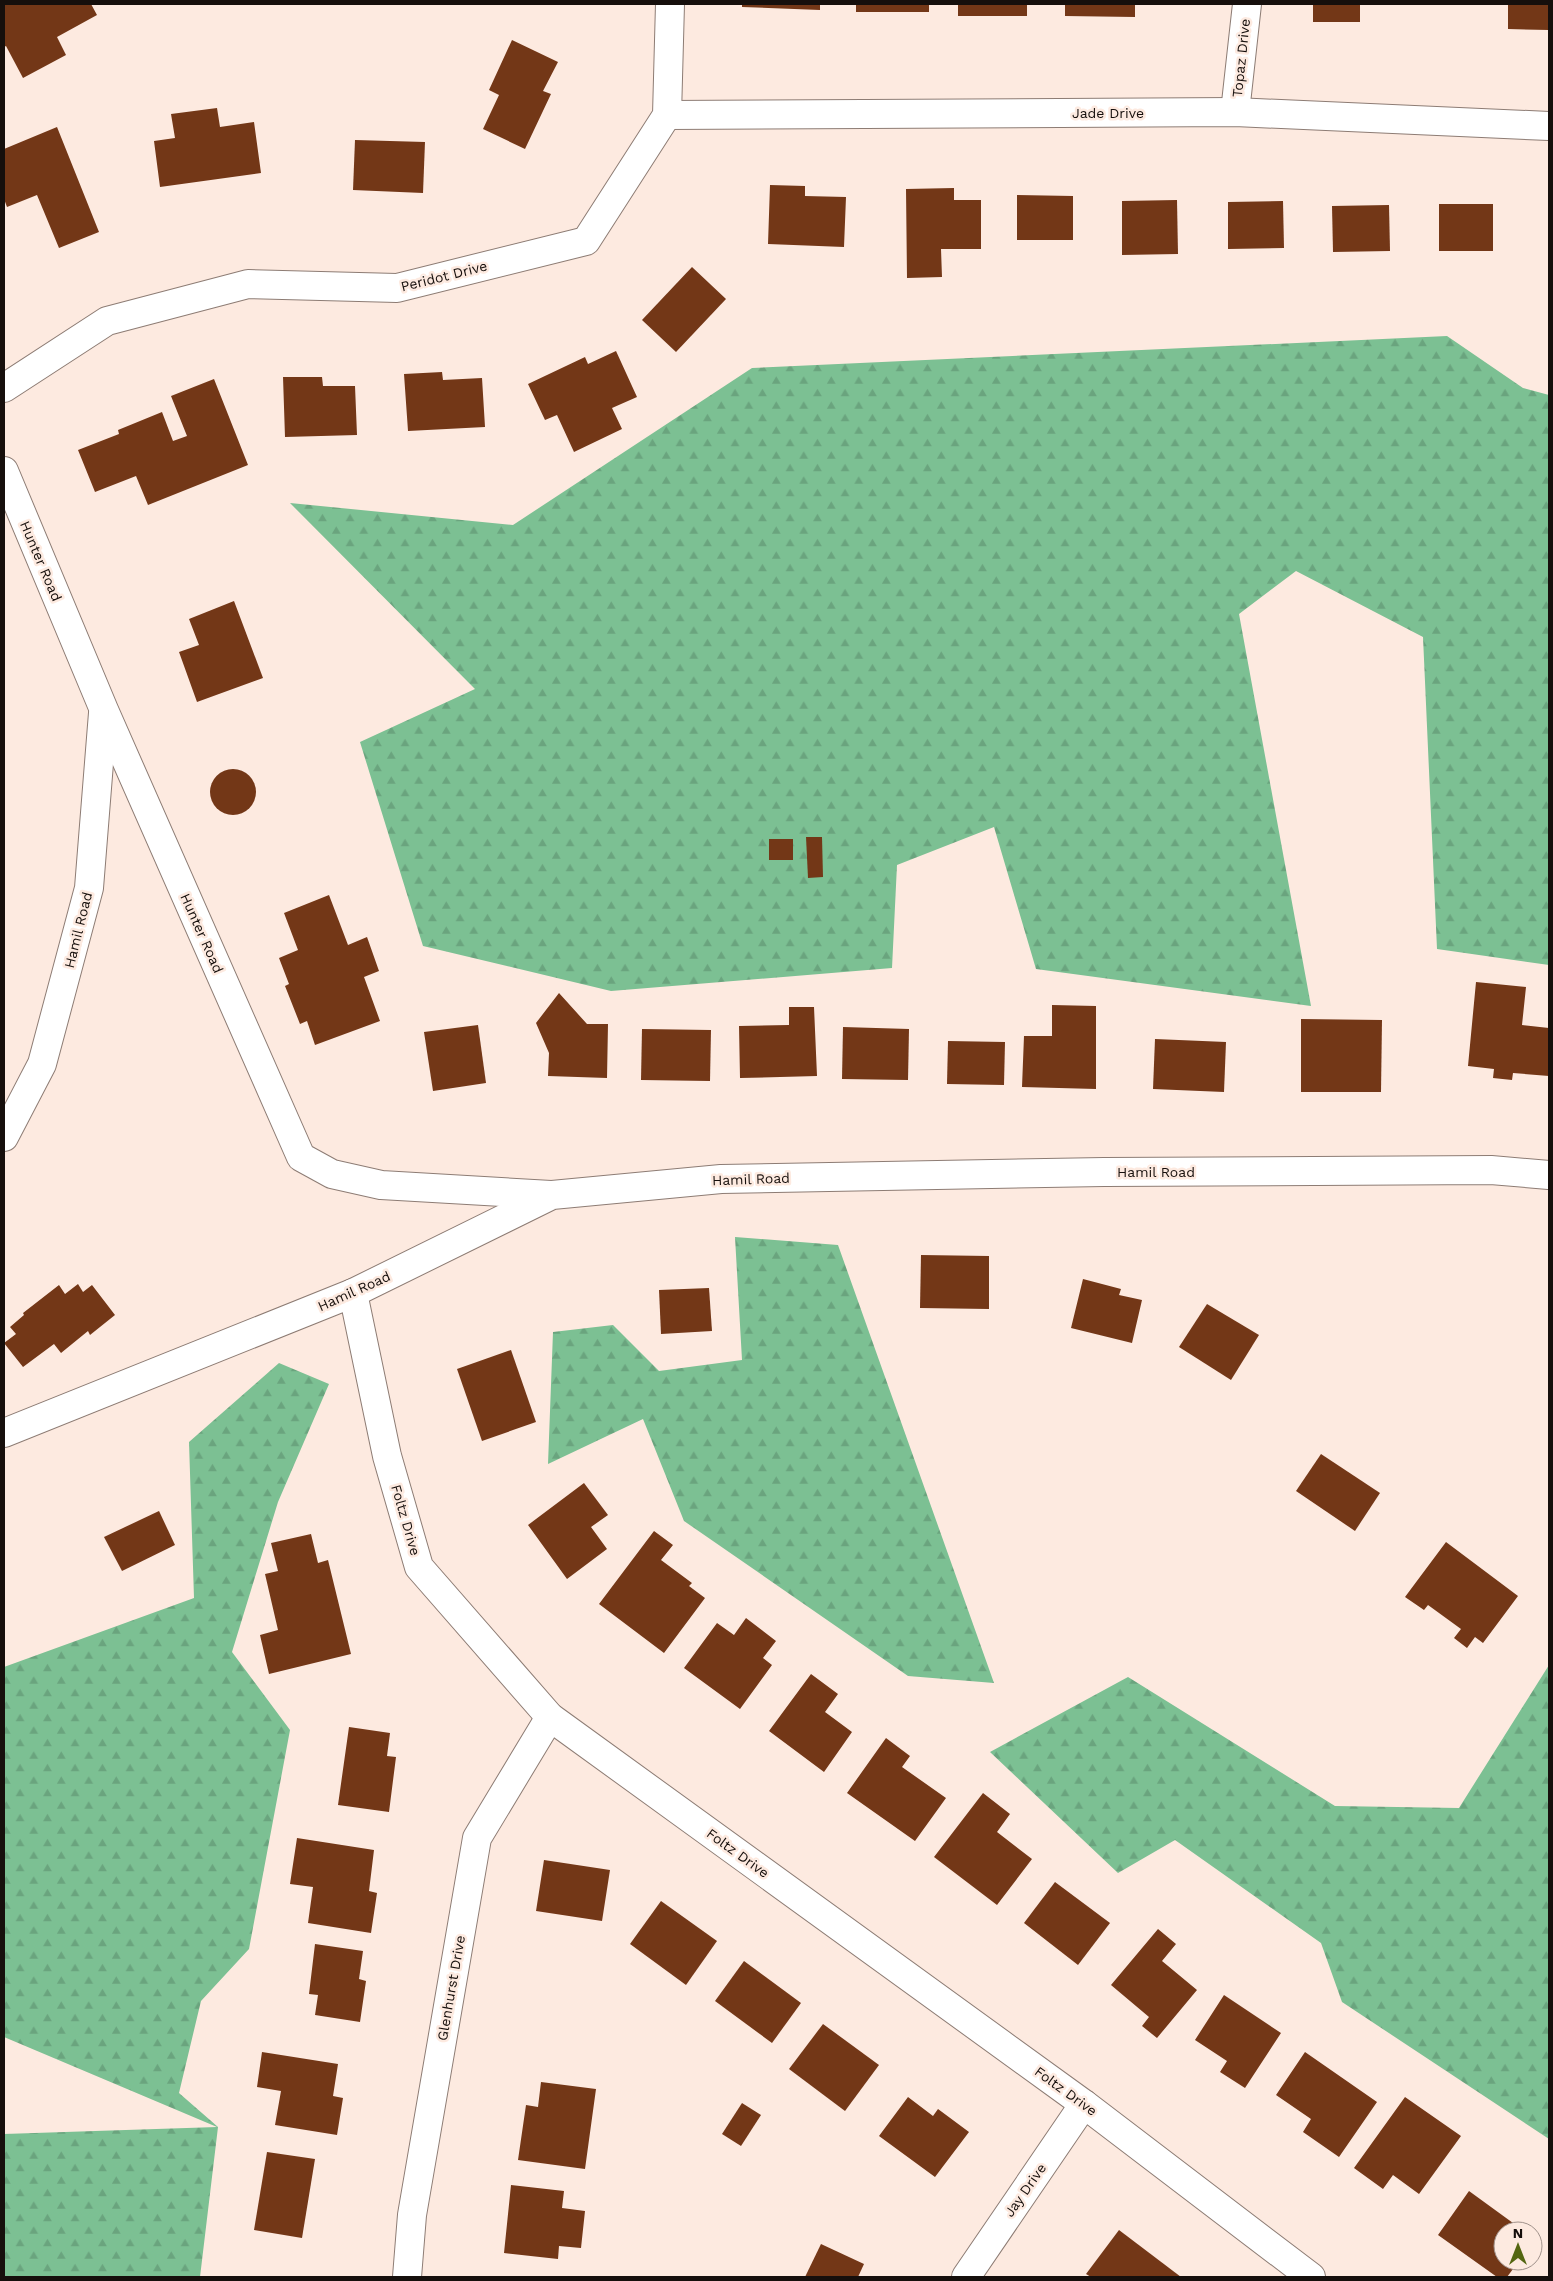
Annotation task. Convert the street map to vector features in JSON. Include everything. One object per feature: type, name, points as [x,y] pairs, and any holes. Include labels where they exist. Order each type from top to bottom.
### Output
[{"type":"street","points":[[667,115],[670,4]]},
{"type":"street","name":"Topaz Drive","points":[[1235,112],[1247,4]]},
{"type":"street","name":"Jade Drive","points":[[667,115],[1235,112],[1549,126]]},
{"type":"street","name":"Peridot Drive","points":[[4,388],[107,321],[239,286],[248,284],[397,288],[586,241],[667,115]]},
{"type":"street","name":"Hunter Road","points":[[4,471],[104,710],[301,1157],[332,1174],[381,1185],[552,1195]]},
{"type":"street","name":"Hamil Road","points":[[4,1137],[42,1064],[89,888],[104,710]]},
{"type":"street","name":"Hamil Road","points":[[4,1433],[354,1293],[552,1195],[730,1179],[1124,1172],[1491,1170],[1549,1175]]},
{"type":"street","name":"Foltz Drive","points":[[354,1293],[387,1456],[419,1567],[550,1717],[1084,2104],[1311,2277]]},
{"type":"street","name":"Glenhurst Drive","points":[[407,2277],[412,2216],[478,1838],[550,1717]]},
{"type":"street","name":"Jay Drive","points":[[966,2277],[1084,2104]]},
{"type":"green space","points":[[1447,336],[1523,388],[1549,395],[1549,965],[1437,949],[1423,637],[1296,571],[1239,614],[1311,1006],[1036,969],[994,827],[897,865],[892,968],[611,991],[423,946],[360,742],[475,689],[290,503],[513,525],[752,368]]},
{"type":"green space","points":[[735,1237],[838,1245],[994,1683],[908,1676],[684,1521],[643,1419],[548,1464],[553,1332],[613,1325],[659,1371],[742,1360]]},
{"type":"green space","points":[[279,1363],[329,1384],[278,1502],[232,1652],[290,1730],[249,1949],[201,2001],[179,2093],[218,2127],[200,2277],[4,2277],[4,2134],[217,2127],[4,2037],[4,1667],[194,1598],[189,1442]]},
{"type":"green space","points":[[1549,1665],[1549,2139],[1342,2002],[1321,1943],[1175,1840],[1118,1873],[990,1752],[1128,1677],[1335,1806],[1459,1808]]},
{"type":"building","points":[[4,4],[91,4],[97,15],[57,37],[66,55],[23,78],[6,46],[4,47]]},
{"type":"building","points":[[742,4],[820,4],[820,10],[742,7]]},
{"type":"building","points":[[856,4],[929,4],[929,12],[856,12]]},
{"type":"building","points":[[958,4],[1027,4],[1027,16],[958,16]]},
{"type":"building","points":[[1065,4],[1135,4],[1135,17],[1065,16]]},
{"type":"building","points":[[1313,4],[1360,4],[1360,22],[1313,22]]},
{"type":"building","points":[[1508,4],[1549,4],[1549,30],[1508,29]]},
{"type":"building","points":[[512,40],[558,62],[543,91],[551,94],[525,149],[483,129],[499,95],[489,90]]},
{"type":"building","points":[[217,108],[220,127],[254,122],[261,173],[160,187],[154,141],[175,138],[171,114]]},
{"type":"building","points":[[57,127],[99,232],[59,248],[37,195],[7,207],[4,199],[4,149]]},
{"type":"building","points":[[355,140],[425,142],[423,193],[353,190]]},
{"type":"building","points":[[770,185],[805,186],[805,196],[846,197],[844,247],[768,244]]},
{"type":"building","points":[[954,188],[954,200],[981,200],[981,249],[941,249],[942,277],[907,278],[906,189]]},
{"type":"building","points":[[1017,195],[1073,196],[1073,240],[1017,240]]},
{"type":"building","points":[[1177,200],[1178,254],[1122,255],[1122,201]]},
{"type":"building","points":[[1283,201],[1284,248],[1228,249],[1228,202]]},
{"type":"building","points":[[1439,204],[1493,204],[1493,251],[1439,251]]},
{"type":"building","points":[[1389,205],[1390,251],[1333,252],[1332,206]]},
{"type":"building","points":[[692,267],[726,299],[676,352],[642,320]]},
{"type":"building","points":[[616,351],[637,397],[612,408],[622,429],[574,452],[557,415],[545,420],[528,384],[585,357],[588,364]]},
{"type":"building","points":[[442,372],[443,380],[482,378],[485,427],[408,431],[404,374]]},
{"type":"building","points":[[283,377],[322,377],[323,386],[355,386],[357,435],[285,437]]},
{"type":"building","points":[[214,379],[248,465],[148,505],[136,476],[95,492],[78,450],[119,434],[118,430],[162,412],[173,441],[187,436],[171,396]]},
{"type":"building","points":[[234,601],[263,678],[197,702],[179,652],[199,645],[189,619]]},
{"type":"building","points":[[233,769],[246,773],[252,779],[256,792],[252,805],[246,811],[233,815],[220,811],[214,805],[210,792],[214,779],[220,773]]},
{"type":"building","points":[[806,837],[822,837],[823,877],[808,878]]},
{"type":"building","points":[[769,839],[793,839],[793,860],[769,860]]},
{"type":"building","points":[[329,895],[348,945],[367,937],[379,971],[364,977],[380,1021],[315,1045],[307,1021],[300,1024],[285,986],[289,984],[279,958],[298,950],[284,913]]},
{"type":"building","points":[[1476,982],[1526,987],[1522,1025],[1549,1028],[1549,1076],[1513,1073],[1512,1080],[1493,1078],[1494,1069],[1468,1066]]},
{"type":"building","points":[[559,993],[587,1024],[608,1024],[607,1078],[548,1076],[549,1053],[536,1023]]},
{"type":"building","points":[[1052,1005],[1096,1006],[1096,1089],[1022,1087],[1024,1036],[1052,1036]]},
{"type":"building","points":[[789,1007],[814,1007],[817,1076],[740,1078],[739,1026],[789,1025]]},
{"type":"building","points":[[1301,1019],[1382,1020],[1381,1092],[1301,1092]]},
{"type":"building","points":[[478,1025],[486,1083],[433,1091],[424,1032]]},
{"type":"building","points":[[843,1027],[909,1029],[908,1080],[842,1079]]},
{"type":"building","points":[[642,1029],[711,1030],[710,1081],[641,1080]]},
{"type":"building","points":[[1155,1039],[1226,1042],[1224,1092],[1153,1089]]},
{"type":"building","points":[[948,1041],[1005,1042],[1004,1085],[947,1084]]},
{"type":"building","points":[[921,1255],[989,1256],[989,1309],[920,1308]]},
{"type":"building","points":[[1083,1279],[1121,1289],[1119,1295],[1142,1300],[1132,1343],[1071,1328]]},
{"type":"building","points":[[78,1284],[83,1292],[92,1285],[115,1315],[90,1335],[88,1331],[61,1353],[54,1344],[23,1367],[4,1343],[16,1334],[10,1327],[24,1315],[23,1313],[59,1285],[65,1294]]},
{"type":"building","points":[[709,1288],[712,1331],[661,1334],[659,1290]]},
{"type":"building","points":[[1207,1304],[1259,1335],[1231,1380],[1179,1347]]},
{"type":"building","points":[[511,1350],[536,1422],[482,1441],[457,1369]]},
{"type":"building","points":[[1321,1454],[1380,1493],[1355,1531],[1296,1491]]},
{"type":"building","points":[[584,1483],[608,1515],[591,1527],[607,1549],[567,1579],[528,1525]]},
{"type":"building","points":[[159,1511],[175,1545],[122,1571],[104,1537]]},
{"type":"building","points":[[654,1531],[673,1545],[661,1560],[692,1583],[689,1586],[705,1598],[664,1653],[599,1604]]},
{"type":"building","points":[[311,1534],[318,1563],[328,1560],[351,1654],[269,1674],[260,1635],[278,1630],[265,1574],[278,1571],[271,1543]]},
{"type":"building","points":[[1446,1542],[1518,1596],[1483,1643],[1475,1637],[1467,1648],[1454,1638],[1461,1629],[1428,1605],[1424,1610],[1405,1597]]},
{"type":"building","points":[[746,1618],[776,1641],[763,1658],[772,1665],[740,1709],[684,1668],[717,1623],[734,1635]]},
{"type":"building","points":[[811,1674],[838,1694],[825,1712],[852,1732],[824,1772],[769,1731]]},
{"type":"building","points":[[349,1727],[390,1733],[387,1756],[396,1757],[389,1812],[338,1805]]},
{"type":"building","points":[[886,1738],[910,1756],[902,1767],[946,1798],[915,1841],[847,1793]]},
{"type":"building","points":[[983,1793],[1010,1814],[997,1832],[1032,1859],[997,1905],[934,1857]]},
{"type":"building","points":[[297,1838],[374,1850],[369,1891],[377,1893],[371,1933],[308,1923],[313,1887],[290,1884]]},
{"type":"building","points":[[544,1860],[610,1870],[602,1921],[536,1911]]},
{"type":"building","points":[[1055,1882],[1110,1923],[1078,1965],[1024,1923]]},
{"type":"building","points":[[661,1901],[717,1941],[686,1985],[630,1944]]},
{"type":"building","points":[[1158,1929],[1176,1944],[1162,1961],[1197,1990],[1157,2038],[1142,2026],[1149,2017],[1111,1985]]},
{"type":"building","points":[[315,1944],[363,1951],[359,1979],[366,1981],[360,2022],[315,2015],[318,1995],[309,1994]]},
{"type":"building","points":[[744,1961],[801,2003],[772,2043],[715,2001]]},
{"type":"building","points":[[1224,1995],[1281,2033],[1245,2088],[1220,2072],[1227,2061],[1195,2040]]},
{"type":"building","points":[[823,2024],[879,2065],[845,2111],[789,2069]]},
{"type":"building","points":[[262,2052],[338,2064],[333,2096],[343,2098],[337,2135],[275,2125],[281,2091],[257,2087]]},
{"type":"building","points":[[1305,2052],[1377,2102],[1339,2157],[1303,2132],[1311,2119],[1276,2095]]},
{"type":"building","points":[[541,2082],[596,2089],[585,2169],[518,2160],[526,2105],[538,2107]]},
{"type":"building","points":[[908,2097],[933,2116],[938,2109],[969,2132],[935,2177],[879,2136]]},
{"type":"building","points":[[1405,2097],[1461,2136],[1419,2194],[1393,2175],[1383,2189],[1354,2168]]},
{"type":"building","points":[[742,2103],[761,2115],[741,2146],[722,2134]]},
{"type":"building","points":[[267,2152],[315,2159],[302,2238],[254,2230]]},
{"type":"building","points":[[511,2185],[564,2191],[562,2208],[585,2211],[581,2248],[559,2246],[558,2259],[504,2253]]},
{"type":"building","points":[[1469,2191],[1510,2221],[1493,2221],[1493,2271],[1512,2271],[1507,2277],[1497,2277],[1438,2235]]},
{"type":"building","points":[[1119,2230],[1181,2277],[1091,2277],[1086,2274]]},
{"type":"building","points":[[821,2244],[864,2264],[858,2277],[805,2277]]}]
